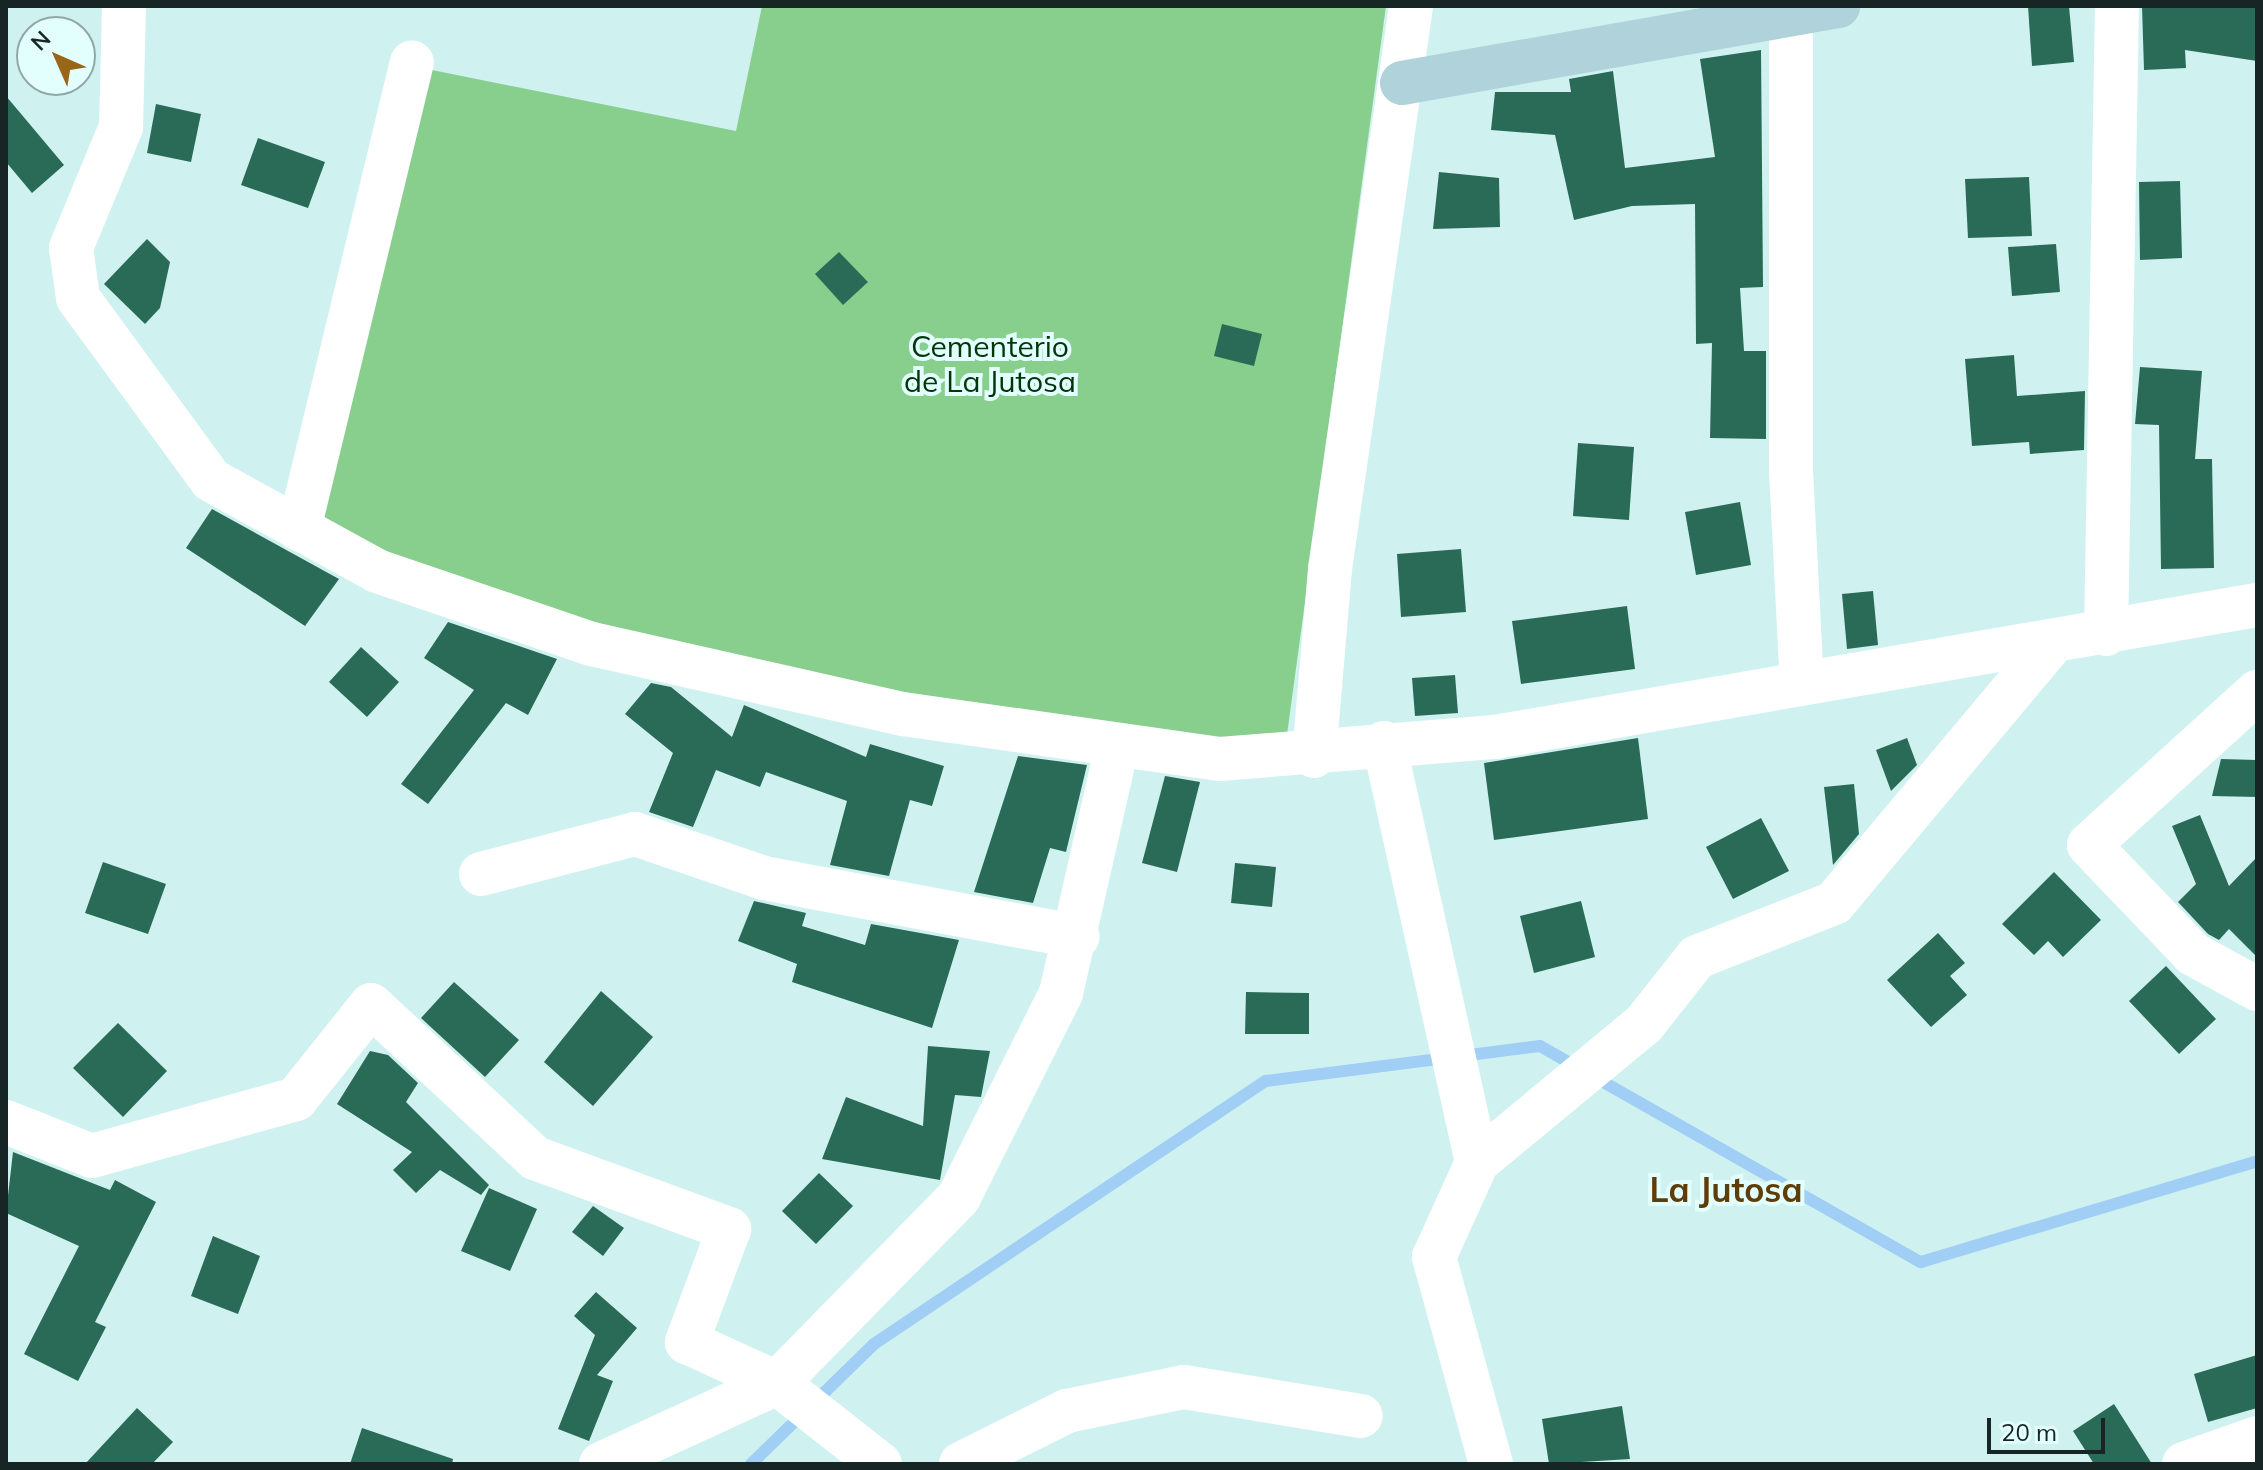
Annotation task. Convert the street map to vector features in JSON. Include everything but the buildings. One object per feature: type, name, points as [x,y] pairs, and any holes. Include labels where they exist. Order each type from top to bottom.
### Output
[{"type":"street","points":[[124,6],[121,127],[71,248],[78,298],[211,480],[377,571],[592,644],[903,714],[1220,759],[1314,756],[1384,743],[1495,737],[2051,644],[2257,605]]},
{"type":"street","points":[[1314,756],[1377,215],[1402,83],[1411,6]]},
{"type":"street","points":[[1402,83],[1791,10],[1838,6]]},
{"type":"street","points":[[2106,634],[2117,6]]},
{"type":"street","points":[[1791,10],[1791,470],[1802,684]]},
{"type":"street","points":[[299,529],[412,63]]},
{"type":"street","points":[[1491,1464],[1434,1257],[1477,1162],[1644,1024],[1697,957],[1834,903],[2051,644]]},
{"type":"street","points":[[2257,692],[2089,845],[2193,954],[2257,989]]},
{"type":"street","points":[[1384,743],[1477,1162]]},
{"type":"street","points":[[601,1464],[777,1383],[959,1197],[1061,993],[1078,937],[1117,746]]},
{"type":"street","points":[[481,874],[635,834],[764,878],[1078,937]]},
{"type":"street","points":[[6,1122],[92,1156],[296,1099],[371,1005],[535,1158],[729,1229],[687,1342],[777,1383],[880,1464]]},
{"type":"street","points":[[961,1464],[1067,1411],[1184,1387],[1361,1416]]},
{"type":"street","points":[[2184,1464],[2257,1438]]},
{"type":"green space","name":"Cementerio de La Jutosa","points":[[762,6],[1386,6],[1286,742],[1217,743],[898,700],[591,629],[382,556],[317,520],[432,70],[736,131]]},
{"type":"waterway","points":[[751,1464],[874,1344],[1266,1081],[1540,1046],[1921,1262],[2257,1161]]},
{"type":"district","name":"La Jutosa","points":[[1726,1190]]}]
